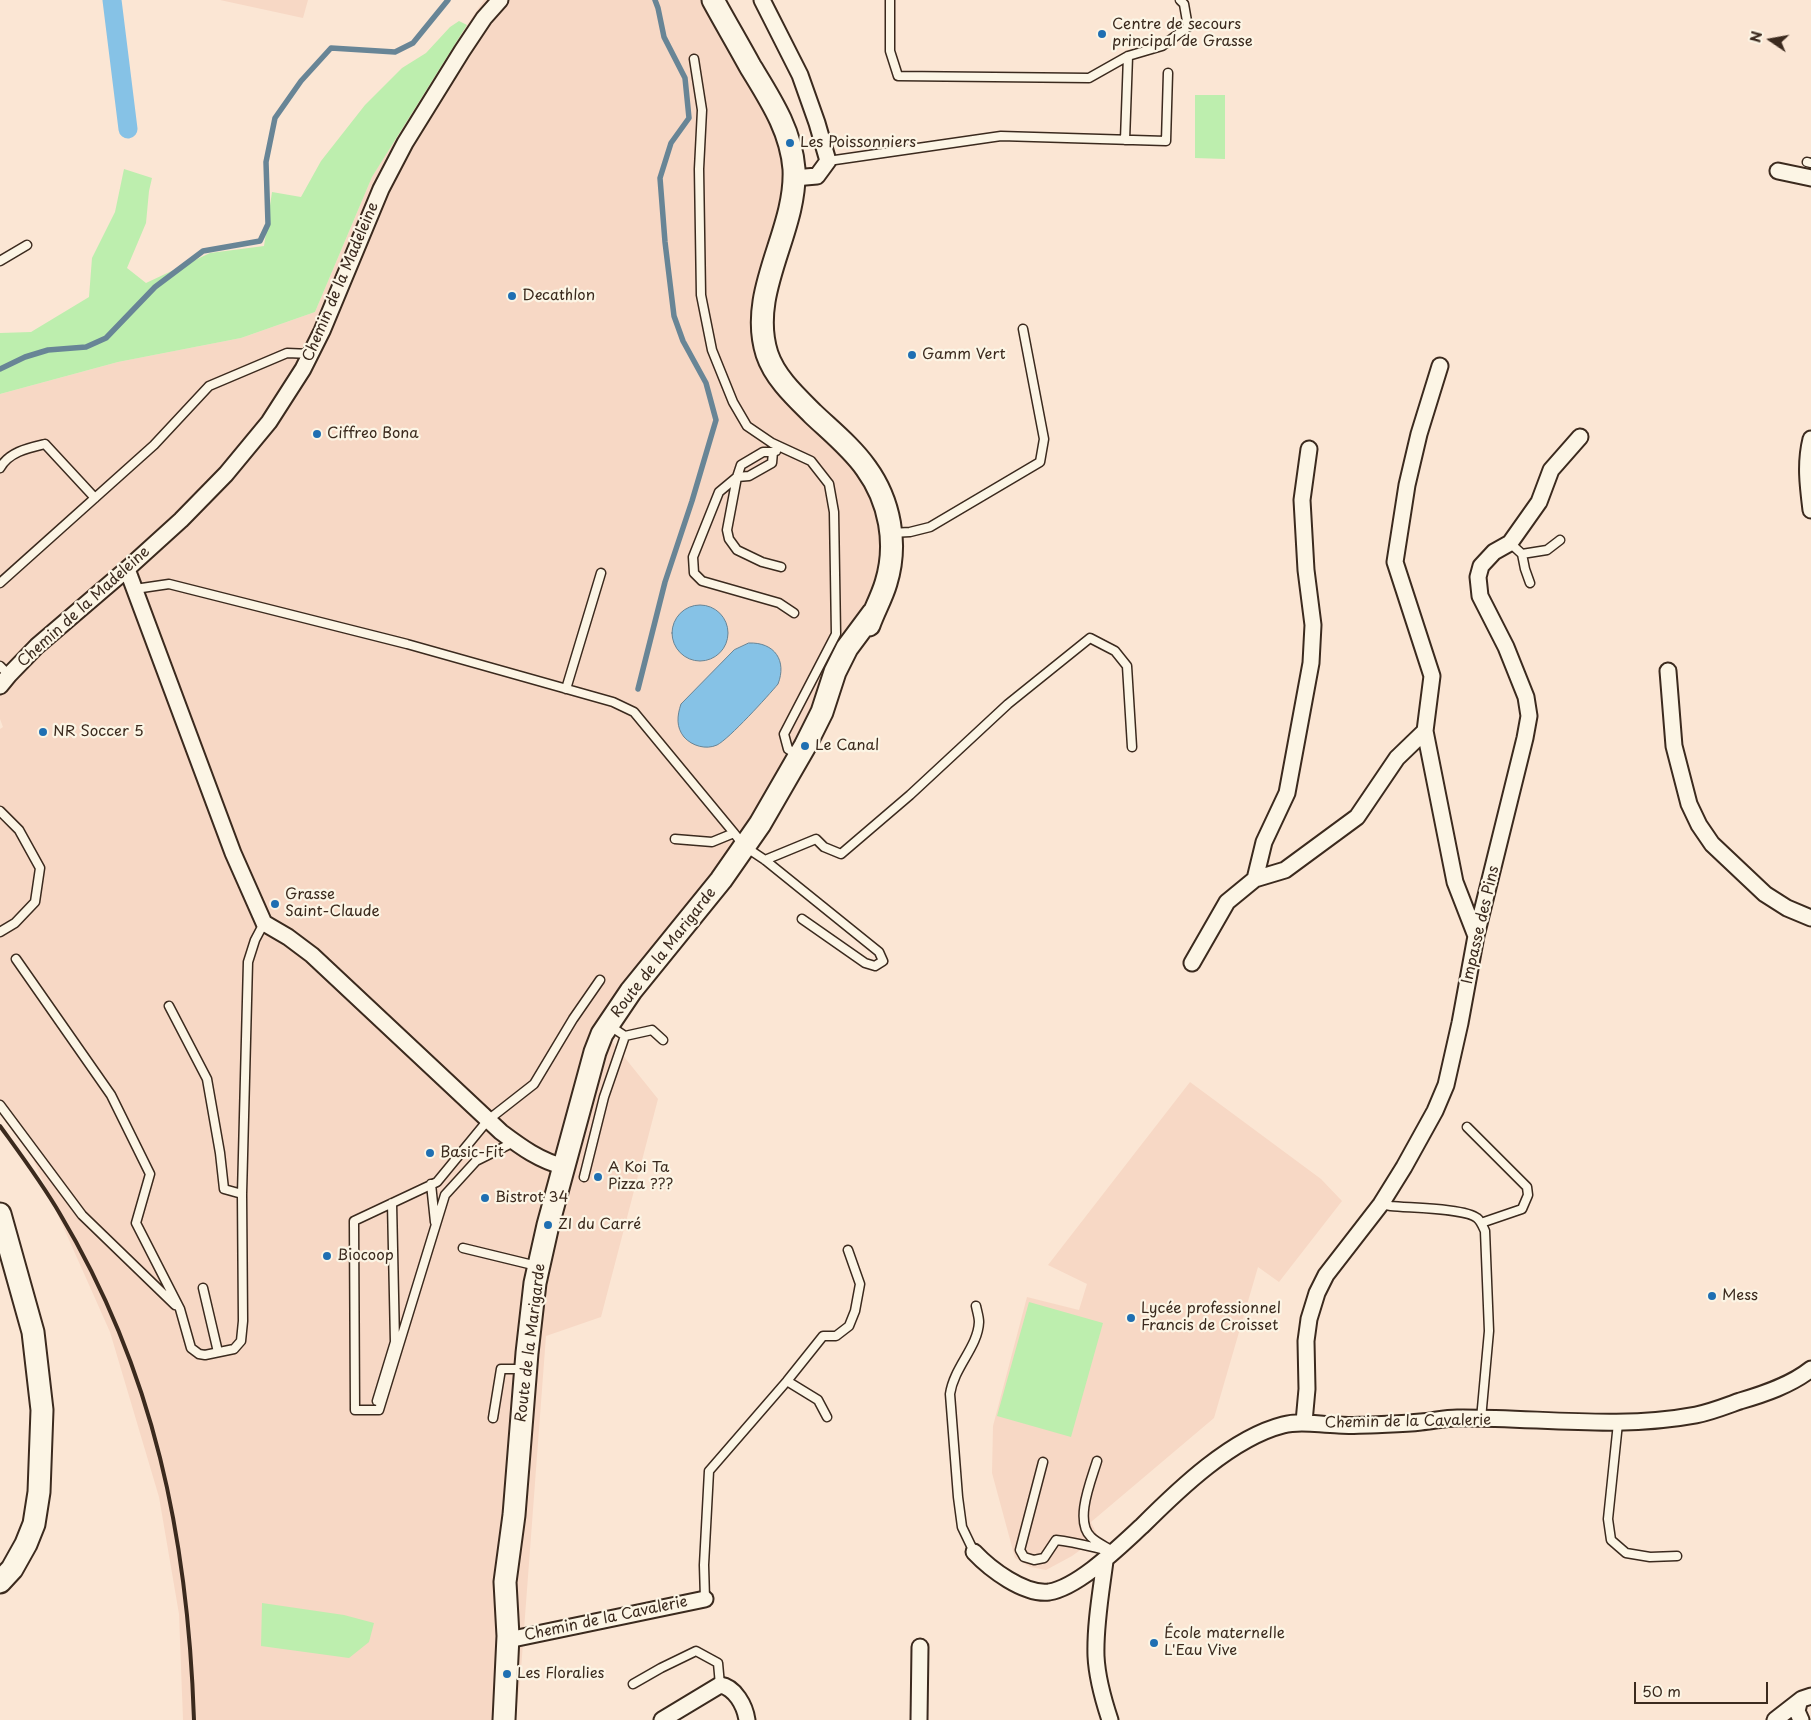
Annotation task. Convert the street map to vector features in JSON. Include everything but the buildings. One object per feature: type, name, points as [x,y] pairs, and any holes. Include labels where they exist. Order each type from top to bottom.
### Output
[{"type":"main road","name":"Route de la Marigarde","points":[[504,1720],[508,1640],[505,1582],[514,1515],[526,1369],[536,1283],[596,1052],[602,1034],[616,1030],[631,992],[715,887],[739,839],[774,800],[800,756],[822,712],[835,672],[848,648],[873,613],[886,584],[892,547],[892,533],[887,510],[875,482],[866,467],[850,449],[792,394],[777,374],[767,355],[763,308],[771,270],[791,203],[794,178],[790,143],[773,101],[713,0]]},
{"type":"main road","points":[[0,1214],[33,1332],[42,1410],[39,1492],[34,1524],[26,1544],[12,1569],[0,1582]]},
{"type":"street","name":"Chemin de la Madeleine","points":[[3,676],[181,520],[226,474],[269,422],[311,354],[336,301],[380,190],[405,143],[466,45],[484,18],[500,0]]},
{"type":"street","points":[[762,0],[800,75],[828,161],[817,176],[794,178]]},
{"type":"street","points":[[1778,171],[1811,178]]},
{"type":"street","points":[[1440,366],[1419,434],[1407,485],[1395,562],[1432,676],[1425,731],[1455,882],[1476,936]]},
{"type":"street","name":"Impasse des Pins","points":[[1304,1422],[1307,1389],[1306,1341],[1309,1319],[1317,1293],[1326,1275],[1381,1204],[1421,1139],[1446,1085],[1476,936],[1520,764],[1529,716],[1526,697],[1516,671],[1480,596],[1478,577],[1480,566],[1494,552],[1510,543],[1539,502],[1551,470],[1580,437]]},
{"type":"street","points":[[1811,439],[1807,467],[1811,510]]},
{"type":"street","points":[[1255,879],[1264,842],[1287,793],[1311,663],[1313,625],[1306,570],[1302,500],[1309,449]]},
{"type":"street","points":[[127,569],[233,853],[264,923],[288,937],[312,955],[488,1120],[514,1142],[537,1157],[565,1167]]},
{"type":"street","points":[[1668,671],[1674,746],[1689,804],[1699,826],[1712,844],[1765,894],[1787,908],[1811,918]]},
{"type":"street","points":[[1192,963],[1227,902],[1255,879],[1285,870],[1357,817],[1397,758],[1425,731]]},
{"type":"street","name":"Chemin de la Cavalerie","points":[[974,1552],[991,1568],[1017,1584],[1037,1591],[1047,1592],[1058,1589],[1110,1556],[1197,1476],[1224,1455],[1250,1438],[1268,1429],[1286,1424],[1304,1422],[1338,1426],[1370,1425],[1456,1418],[1618,1424],[1698,1415],[1760,1395],[1811,1369]]},
{"type":"street","points":[[1110,1556],[1098,1619],[1096,1656],[1098,1676],[1110,1720]]},
{"type":"street","name":"Chemin de la Cavalerie","points":[[508,1640],[705,1598]]},
{"type":"street","points":[[919,1720],[920,1647]]},
{"type":"street","points":[[662,1720],[720,1686],[726,1686],[738,1696],[747,1720]]},
{"type":"street","points":[[1800,1720],[1797,1711],[1808,1697]]},
{"type":"street","points":[[1775,1720],[1808,1697]]},
{"type":"lane","points":[[890,0],[890,51],[898,76],[1090,78],[1128,56],[1162,46],[1188,27],[1184,4],[1180,0]]},
{"type":"lane","points":[[1125,140],[1128,56]]},
{"type":"lane","points":[[694,59],[702,110],[699,169],[701,296],[712,350],[733,402],[747,426],[781,448],[811,461],[829,484],[834,512],[836,634],[784,734],[788,749],[800,756]]},
{"type":"lane","points":[[828,161],[1001,136],[1166,141],[1168,73]]},
{"type":"lane","points":[[0,260],[27,245]]},
{"type":"lane","points":[[892,533],[910,532],[930,527],[1040,462],[1044,439],[1023,329]]},
{"type":"lane","points":[[0,583],[154,445],[209,386],[287,353],[311,354]]},
{"type":"lane","points":[[0,468],[4,461],[25,448],[45,444],[95,498]]},
{"type":"lane","points":[[781,448],[773,452],[763,452],[741,465],[726,530],[737,550],[762,562],[781,567]]},
{"type":"lane","points":[[773,452],[772,463],[749,476],[737,477],[719,492],[693,557],[694,573],[702,581],[779,603],[794,613]]},
{"type":"lane","points":[[1522,554],[1547,550],[1560,540]]},
{"type":"lane","points":[[1510,543],[1522,554],[1530,583]]},
{"type":"lane","points":[[566,689],[601,573]]},
{"type":"lane","points":[[135,589],[169,584],[407,644],[613,702],[634,712],[739,839],[879,952],[883,961],[874,966],[865,963],[802,919]]},
{"type":"lane","points":[[765,860],[816,839],[824,847],[842,854],[910,795],[1008,704],[1090,638],[1115,651],[1127,666],[1132,747]]},
{"type":"lane","points":[[0,811],[19,830],[40,868],[35,902],[15,922],[0,932]]},
{"type":"lane","points":[[675,838],[712,842],[739,839]]},
{"type":"lane","points":[[16,959],[111,1095],[150,1174],[136,1223],[180,1310],[191,1348],[198,1354],[205,1355],[234,1349],[241,1340],[244,1321],[242,1194],[248,962],[255,940],[264,923]]},
{"type":"lane","points":[[514,1142],[476,1161],[445,1194],[379,1410],[355,1410],[354,1221],[437,1182],[488,1120],[534,1084],[573,1019],[600,980]]},
{"type":"lane","points":[[169,1006],[207,1079],[220,1153],[224,1189],[242,1194]]},
{"type":"lane","points":[[584,1177],[604,1096],[616,1030],[652,1030],[663,1040]]},
{"type":"lane","points":[[0,1105],[82,1214],[180,1310]]},
{"type":"lane","points":[[1467,1127],[1526,1187],[1528,1195],[1522,1209],[1481,1223]]},
{"type":"lane","points":[[431,1184],[435,1226]]},
{"type":"lane","points":[[374,1410],[395,1342],[392,1203]]},
{"type":"lane","points":[[1381,1204],[1463,1212],[1476,1217],[1485,1231],[1489,1331],[1481,1419]]},
{"type":"lane","points":[[463,1248],[539,1266]]},
{"type":"lane","points":[[705,1598],[704,1564],[709,1471],[787,1381],[823,1336],[836,1336],[849,1326],[855,1310],[860,1284],[848,1250]]},
{"type":"lane","points":[[203,1288],[218,1352]]},
{"type":"lane","points":[[974,1552],[962,1528],[950,1394],[952,1381],[975,1340],[979,1321],[976,1306]]},
{"type":"lane","points":[[493,1418],[501,1369],[526,1369]]},
{"type":"lane","points":[[787,1381],[818,1400],[827,1417]]},
{"type":"lane","points":[[1618,1424],[1608,1519],[1611,1540],[1626,1553],[1650,1557],[1677,1556]]},
{"type":"lane","points":[[1044,1462],[1020,1550],[1024,1557],[1034,1560],[1044,1558],[1056,1540],[1094,1548],[1110,1556]]},
{"type":"lane","points":[[1097,1462],[1085,1500],[1083,1526],[1090,1537],[1110,1556]]},
{"type":"lane","points":[[633,1684],[696,1650],[718,1663],[720,1686]]},
{"type":"shaded area","points":[[220,0],[308,0],[303,18]]},
{"type":"shaded area","points":[[484,0],[716,0],[794,162],[772,279],[768,352],[884,503],[887,598],[756,817],[605,1033],[658,1099],[601,1317],[546,1336],[520,1683],[515,1720],[183,1720],[179,1614],[159,1497],[110,1332],[21,1132],[0,1109],[0,729],[3,727],[0,719],[0,394],[118,362],[241,338],[315,312],[372,177]]},
{"type":"shaded area","name":"Lycée professionnel Francis de Croisset","points":[[1190,1082],[1321,1179],[1342,1201],[1279,1282],[1258,1267],[1214,1418],[1091,1522],[1098,1537],[1072,1556],[1046,1570],[1030,1567],[1015,1558],[992,1473],[993,1426],[1027,1297],[1079,1310],[1087,1284],[1048,1265]]},
{"type":"green space","points":[[459,21],[467,25],[372,177],[315,312],[241,338],[118,362],[0,394],[0,333],[31,332],[89,297],[92,258],[115,212],[124,169],[152,178],[146,223],[127,268],[146,283],[210,253],[264,246],[272,192],[301,197],[321,161],[365,105],[402,68],[426,53],[450,27]]},
{"type":"green space","points":[[1195,95],[1225,95],[1225,159],[1195,158]]},
{"type":"green space","points":[[1029,1302],[1103,1323],[1071,1437],[997,1416]]},
{"type":"green space","points":[[262,1603],[344,1615],[374,1623],[369,1642],[349,1658],[261,1646]]},
{"type":"water","points":[[695,605],[705,605],[720,613],[726,622],[728,633],[726,644],[720,653],[705,661],[695,661],[684,656],[677,649],[672,638],[672,628],[677,617],[684,610]]},
{"type":"water","points":[[749,643],[766,646],[777,654],[781,668],[778,684],[723,741],[708,747],[691,743],[681,733],[678,725],[681,704],[734,650]]},
{"type":"waterway","points":[[112,0],[128,129]]},
{"type":"waterway","points":[[0,369],[25,357],[48,350],[86,347],[106,338],[155,287],[203,251],[260,241],[268,224],[266,162],[275,118],[301,81],[331,48],[395,52],[413,43],[448,0]]},
{"type":"waterway","points":[[638,689],[665,582],[716,420],[706,383],[683,341],[674,316],[660,178],[671,143],[689,118],[685,78],[664,37],[655,0]]},
{"type":"railway","points":[[0,1126],[60,1214],[92,1273],[120,1334],[142,1395],[160,1458],[174,1521],[184,1586],[194,1720]]},
{"type":"place","name":"Centre de secours principal de Grasse","points":[[1102,34]]},
{"type":"place","name":"Les Poissonniers","points":[[790,143]]},
{"type":"place","name":"Decathlon","points":[[512,296]]},
{"type":"place","name":"Gamm Vert","points":[[912,355]]},
{"type":"place","name":"Ciffreo Bona","points":[[317,434]]},
{"type":"place","name":"NR Soccer 5","points":[[43,732]]},
{"type":"place","name":"Le Canal","points":[[805,746]]},
{"type":"place","name":"Grasse Saint-Claude","points":[[275,904]]},
{"type":"place","name":"Basic-Fit","points":[[430,1153]]},
{"type":"place","name":"A Koi Ta Pizza ???","points":[[598,1177]]},
{"type":"place","name":"Bistrot 34","points":[[485,1198]]},
{"type":"place","name":"ZI du Carré","points":[[548,1225]]},
{"type":"place","name":"Biocoop","points":[[327,1256]]},
{"type":"place","name":"Mess","points":[[1712,1296]]},
{"type":"place","name":"Lycée professionnel Francis de Croisset","points":[[1131,1318]]},
{"type":"place","name":"École maternelle L'Eau Vive","points":[[1154,1643]]},
{"type":"place","name":"Les Floralies","points":[[507,1674]]}]
